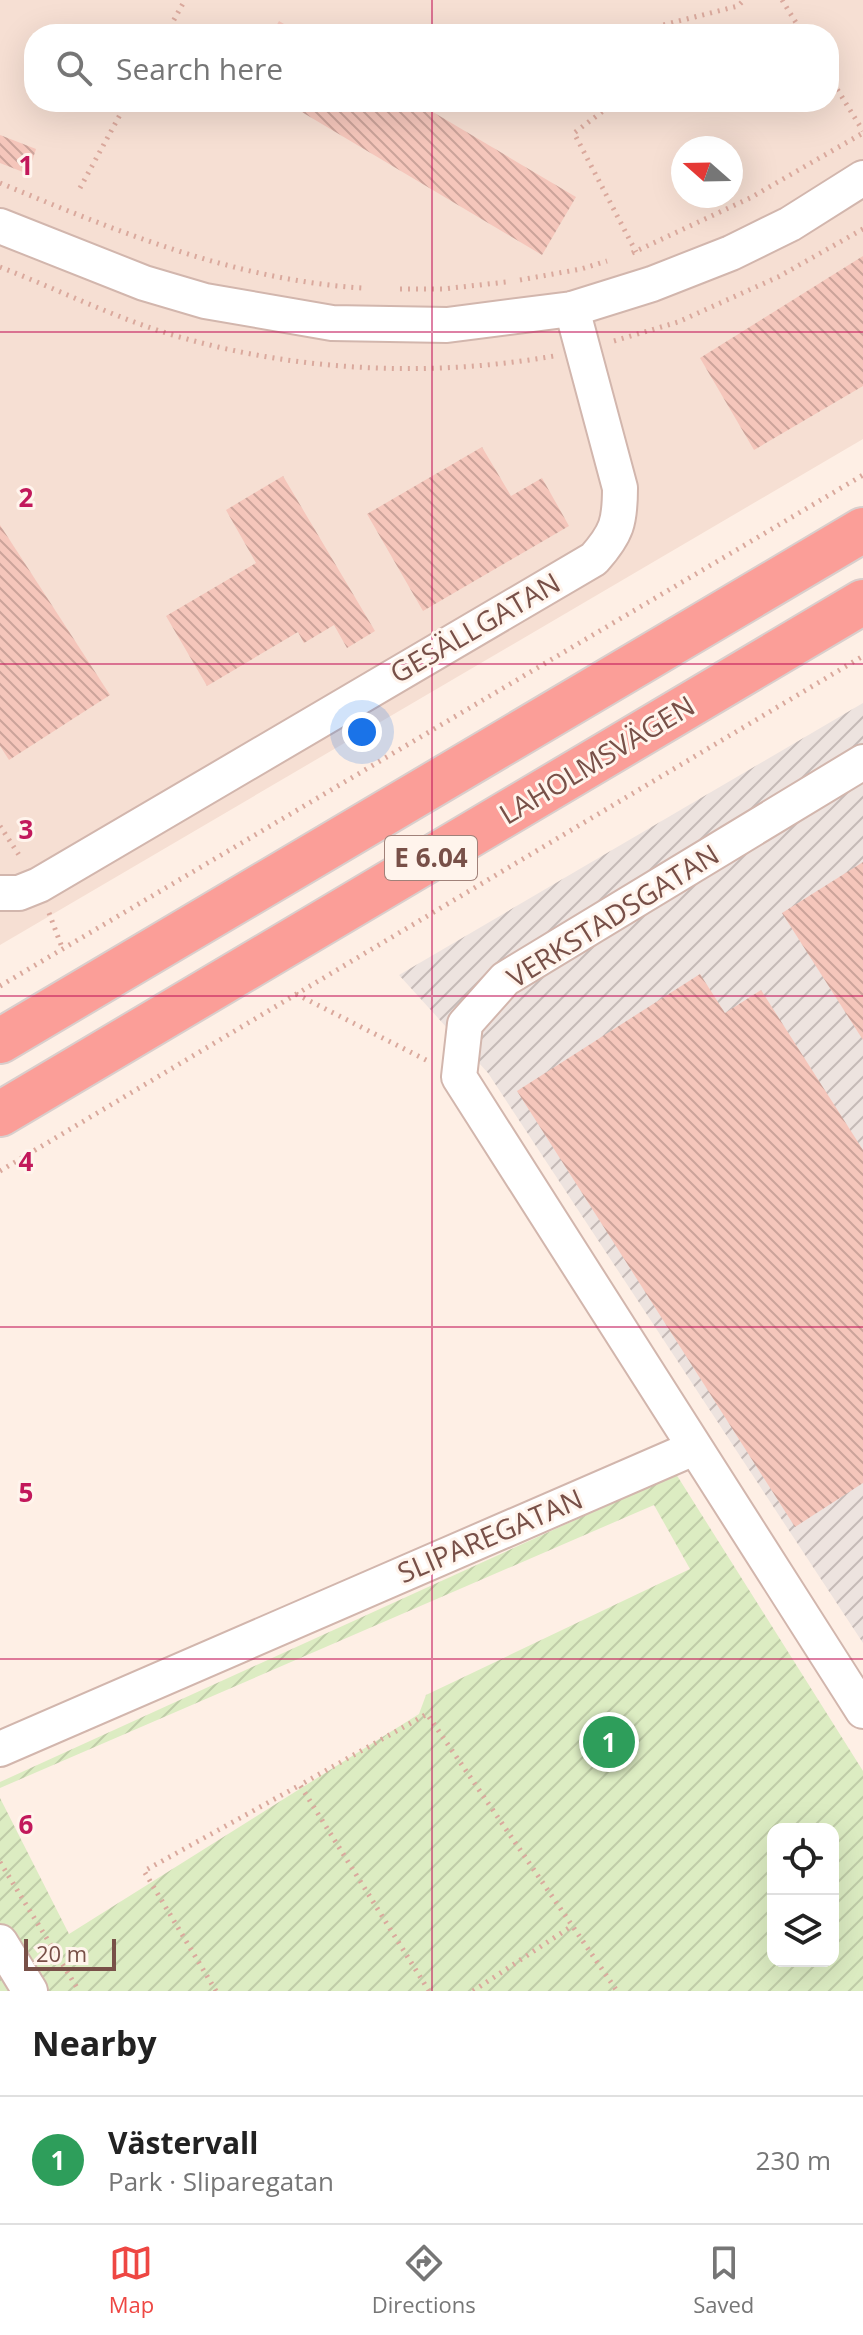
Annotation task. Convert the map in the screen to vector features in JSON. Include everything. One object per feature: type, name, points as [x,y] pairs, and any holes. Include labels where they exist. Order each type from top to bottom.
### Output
[{"type":"highway","name":"E 6.04","points":[[0,1041],[863,530]]},
{"type":"highway","name":"LAHOLMSVÄGEN","points":[[0,1114],[863,602]]},
{"type":"street","points":[[0,226],[144,283],[205,301],[332,323],[447,325],[572,309],[652,284],[731,253],[790,224],[863,178]]},
{"type":"street","name":"GESÄLLGATAN","points":[[0,893],[19,893],[39,885],[594,559],[613,537],[620,515],[620,488],[572,309]]},
{"type":"street","name":"VERKSTADSGATAN","points":[[459,1077],[465,1024],[505,979],[863,762]]},
{"type":"street","points":[[459,1077],[863,1711]]},
{"type":"street","name":"SLIPAREGATAN","points":[[0,1749],[694,1448]]},
{"type":"street","points":[[0,1942],[30,1991]]},
{"type":"path","points":[[172,24],[185,0]]},
{"type":"path","points":[[667,24],[738,6],[744,0]]},
{"type":"path","points":[[782,0],[797,24]]},
{"type":"path","points":[[622,256],[750,198],[863,132],[839,92]]},
{"type":"path","points":[[80,188],[122,112]]},
{"type":"path","points":[[602,112],[574,133],[636,252]]},
{"type":"path","points":[[0,183],[182,253],[334,287],[373,289]]},
{"type":"path","points":[[387,289],[443,289],[517,281],[609,261]]},
{"type":"path","points":[[0,986],[863,475]]},
{"type":"path","points":[[0,1171],[863,656]]},
{"type":"path","points":[[295,993],[459,1077]]},
{"type":"path","points":[[216,1991],[144,1871],[427,1714],[617,1991]]},
{"type":"path","points":[[300,1785],[429,1991]]},
{"type":"path","points":[[0,1862],[79,1991]]},
{"type":"path","points":[[473,1991],[572,1926]]},
{"type":"shaded area","points":[[0,0],[863,0],[863,439],[0,945]]},
{"type":"shaded area","points":[[863,703],[863,1643],[488,1073],[399,975]]},
{"type":"green space","points":[[676,1474],[863,1771],[863,1991],[0,1991],[0,1798],[69,1934],[419,1714],[426,1695],[690,1569],[654,1505],[0,1788],[0,1782]]},
{"type":"building","points":[[302,112],[433,112],[576,197],[542,255]]},
{"type":"building","points":[[0,135],[36,149],[28,174],[0,163]]},
{"type":"building","points":[[863,256],[863,386],[754,450],[700,358]]},
{"type":"building","points":[[482,447],[511,496],[542,478],[569,526],[423,611],[367,514]]},
{"type":"building","points":[[283,476],[375,631],[347,648],[334,625],[304,643],[298,632],[207,686],[166,616],[256,563],[226,510]]},
{"type":"building","points":[[0,525],[110,695],[9,760],[0,746]]},
{"type":"building","points":[[863,862],[863,1040],[782,913]]},
{"type":"building","points":[[700,974],[725,1013],[761,990],[863,1150],[863,1483],[795,1527],[517,1091]]},
{"type":"place","name":"Västervall","points":[[609,1742]]}]
